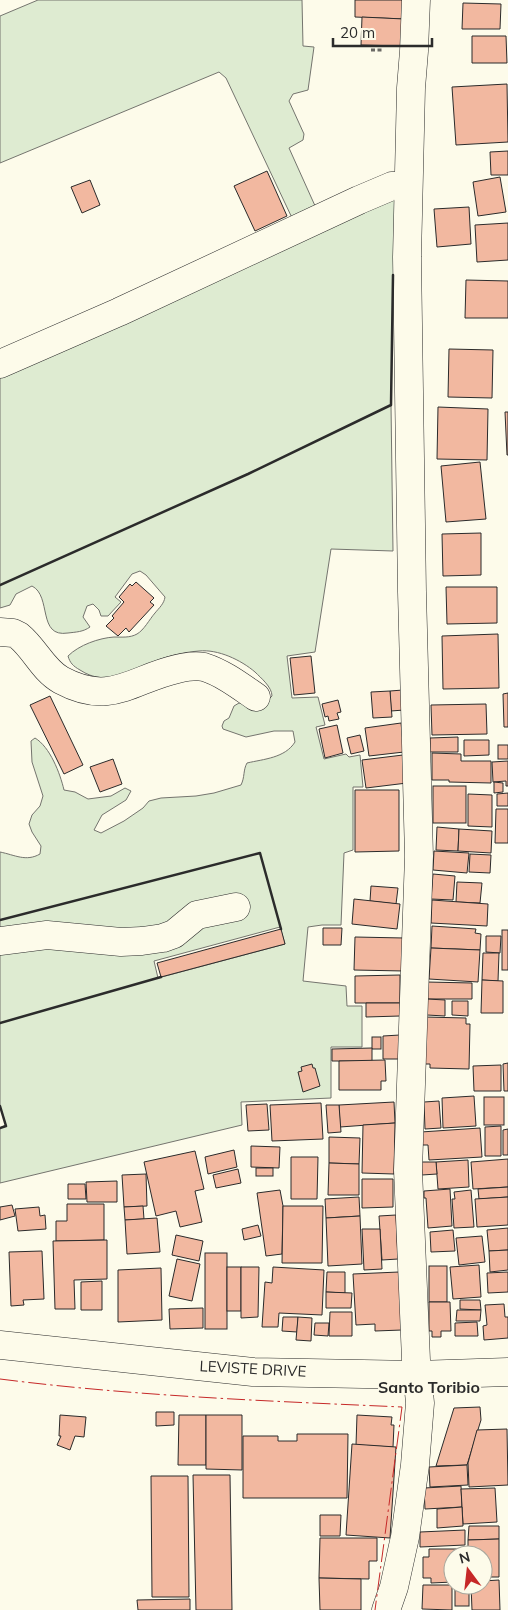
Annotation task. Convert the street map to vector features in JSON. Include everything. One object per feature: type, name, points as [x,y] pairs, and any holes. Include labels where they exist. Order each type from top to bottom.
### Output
[{"type":"street","points":[[392,1607],[405,1537],[415,1465],[420,1409],[408,1170],[419,856],[406,257],[411,88],[416,0]]},
{"type":"street","points":[[0,364],[119,312],[358,200],[392,186],[408,185]]},
{"type":"street","points":[[0,632],[13,633],[19,636],[53,674],[61,680],[86,689],[105,692],[125,688],[167,671],[188,666],[202,667],[230,679],[256,697]]},
{"type":"street","points":[[0,941],[46,935],[120,942],[142,942],[174,934],[197,915],[236,907]]},
{"type":"street","name":"LEVISTE DRIVE","points":[[0,1345],[253,1372],[417,1375],[508,1372]]},
{"type":"green space","points":[[38,0],[302,0],[303,46],[314,47],[308,90],[293,94],[289,101],[304,134],[303,140],[289,148],[316,208],[293,220],[226,78],[219,72],[0,163],[0,16]]},
{"type":"green space","points":[[395,195],[391,405],[393,551],[331,549],[315,652],[287,656],[292,698],[318,697],[325,725],[316,727],[324,759],[346,754],[349,757],[360,755],[363,787],[353,787],[353,850],[344,853],[341,925],[308,927],[303,981],[346,986],[347,1006],[362,1006],[362,1047],[331,1047],[331,1098],[241,1102],[242,1125],[0,1183],[0,1128],[6,1125],[0,1106],[0,852],[25,858],[40,854],[41,846],[29,824],[32,815],[40,806],[43,796],[32,762],[31,741],[35,738],[50,754],[64,790],[75,792],[88,799],[111,796],[125,788],[131,791],[126,800],[102,815],[94,830],[101,833],[124,821],[143,808],[149,801],[161,798],[214,793],[241,785],[247,763],[280,755],[295,742],[293,731],[274,731],[246,737],[223,729],[224,721],[229,718],[234,706],[239,703],[261,703],[269,699],[272,693],[255,672],[243,663],[221,654],[194,651],[178,654],[119,676],[109,677],[90,675],[72,664],[68,656],[83,645],[102,639],[129,637],[140,632],[164,602],[165,597],[146,575],[140,571],[132,574],[115,597],[121,602],[108,616],[101,616],[99,610],[93,604],[87,606],[83,617],[90,627],[82,631],[58,633],[52,629],[48,623],[42,598],[32,586],[16,594],[10,605],[0,608],[0,372]],"holes":[[[280,927],[285,944],[158,978],[154,961]]]},
{"type":"building","points":[[355,0],[405,0],[404,19],[355,17]]},
{"type":"building","points":[[463,3],[501,4],[500,29],[462,29]]},
{"type":"building","points":[[362,17],[404,19],[403,46],[361,45]]},
{"type":"building","points":[[472,36],[506,36],[507,63],[472,63]]},
{"type":"building","points":[[507,84],[508,142],[456,145],[452,87]]},
{"type":"building","points":[[508,151],[508,175],[491,175],[490,152]]},
{"type":"building","points":[[267,171],[287,216],[255,231],[234,186]]},
{"type":"building","points":[[500,177],[506,212],[478,216],[473,182]]},
{"type":"building","points":[[90,180],[100,205],[82,213],[71,187]]},
{"type":"building","points":[[469,207],[471,244],[437,247],[434,209]]},
{"type":"building","points":[[508,223],[508,260],[477,262],[475,225]]},
{"type":"building","points":[[466,280],[508,281],[508,318],[465,318]]},
{"type":"building","points":[[449,349],[493,350],[492,398],[448,397]]},
{"type":"building","points":[[438,407],[488,409],[487,460],[437,459]]},
{"type":"building","points":[[505,412],[508,412],[508,455],[507,455]]},
{"type":"building","points":[[480,462],[486,519],[446,522],[441,466]]},
{"type":"building","points":[[481,533],[481,575],[443,576],[442,534]]},
{"type":"building","points":[[136,582],[154,598],[150,602],[154,605],[129,632],[126,628],[118,636],[106,626],[114,618],[112,616],[124,602],[119,597],[130,584],[132,586]]},
{"type":"building","points":[[446,587],[497,587],[497,623],[447,624]]},
{"type":"building","points":[[498,634],[499,688],[443,689],[442,636]]},
{"type":"building","points":[[311,656],[315,693],[294,695],[290,658]]},
{"type":"building","points":[[403,690],[404,710],[391,711],[390,691]]},
{"type":"building","points":[[390,691],[392,717],[373,718],[371,692]]},
{"type":"building","points":[[508,693],[508,727],[504,727],[503,694]]},
{"type":"building","points":[[50,696],[83,765],[64,774],[30,705]]},
{"type":"building","points":[[338,700],[341,712],[337,713],[339,719],[329,721],[328,716],[325,717],[322,704]]},
{"type":"building","points":[[486,704],[487,734],[432,735],[431,705]]},
{"type":"building","points":[[401,723],[404,752],[369,756],[365,728]]},
{"type":"building","points":[[337,725],[343,753],[325,758],[319,729]]},
{"type":"building","points":[[360,735],[364,751],[351,754],[347,738]]},
{"type":"building","points":[[458,737],[458,752],[430,752],[430,738]]},
{"type":"building","points":[[464,740],[489,740],[489,755],[464,756]]},
{"type":"building","points":[[498,745],[508,745],[508,759],[498,759]]},
{"type":"building","points":[[432,753],[461,754],[461,761],[491,761],[491,783],[432,780]]},
{"type":"building","points":[[403,755],[407,783],[366,788],[362,760]]},
{"type":"building","points":[[113,759],[122,784],[100,792],[90,767]]},
{"type":"building","points":[[508,761],[508,786],[506,786],[506,781],[493,782],[492,762]]},
{"type":"building","points":[[494,782],[503,783],[503,792],[494,793]]},
{"type":"building","points":[[433,786],[466,786],[466,823],[433,823]]},
{"type":"building","points":[[355,790],[399,790],[399,851],[355,852]]},
{"type":"building","points":[[508,793],[508,806],[497,806],[497,794]]},
{"type":"building","points":[[468,794],[492,795],[492,827],[468,826]]},
{"type":"building","points":[[496,809],[508,809],[508,843],[495,843]]},
{"type":"building","points":[[437,827],[459,829],[458,851],[436,850]]},
{"type":"building","points":[[459,829],[492,831],[491,853],[458,851]]},
{"type":"building","points":[[434,851],[469,853],[467,873],[433,870]]},
{"type":"building","points":[[470,854],[491,855],[490,873],[469,872]]},
{"type":"building","points":[[433,874],[455,876],[453,900],[431,899]]},
{"type":"building","points":[[457,882],[482,883],[480,903],[456,902]]},
{"type":"building","points":[[371,886],[398,888],[396,904],[370,901]]},
{"type":"building","points":[[354,899],[400,904],[397,929],[352,924]]},
{"type":"building","points":[[432,900],[488,904],[487,926],[431,923]]},
{"type":"building","points":[[432,926],[476,929],[475,933],[481,934],[480,950],[431,948]]},
{"type":"building","points":[[323,928],[342,928],[341,945],[323,945]]},
{"type":"building","points":[[281,929],[285,944],[161,977],[157,963]]},
{"type":"building","points":[[502,930],[508,930],[508,970],[502,970]]},
{"type":"building","points":[[486,936],[501,936],[500,953],[486,952]]},
{"type":"building","points":[[355,937],[404,938],[404,971],[354,970]]},
{"type":"building","points":[[431,948],[480,950],[478,982],[429,979]]},
{"type":"building","points":[[483,953],[499,953],[498,981],[482,980]]},
{"type":"building","points":[[400,975],[400,1003],[355,1003],[355,976]]},
{"type":"building","points":[[482,980],[503,981],[503,1013],[481,1013]]},
{"type":"building","points":[[427,982],[472,983],[472,999],[427,999]]},
{"type":"building","points":[[427,999],[445,1000],[445,1016],[427,1015]]},
{"type":"building","points":[[452,1001],[468,1001],[468,1016],[452,1015]]},
{"type":"building","points":[[366,1003],[400,1003],[400,1016],[366,1017]]},
{"type":"building","points":[[425,1017],[466,1018],[466,1024],[470,1024],[469,1069],[430,1068],[430,1064],[424,1064]]},
{"type":"building","points":[[400,1035],[401,1059],[383,1059],[383,1036]]},
{"type":"building","points":[[372,1037],[381,1037],[381,1049],[372,1049]]},
{"type":"building","points":[[372,1048],[372,1061],[332,1061],[332,1049]]},
{"type":"building","points":[[385,1060],[386,1081],[381,1081],[381,1090],[339,1090],[339,1061]]},
{"type":"building","points":[[508,1063],[508,1091],[504,1091],[503,1064]]},
{"type":"building","points":[[312,1064],[320,1086],[303,1092],[298,1072],[302,1071],[301,1067]]},
{"type":"building","points":[[501,1065],[501,1091],[474,1091],[473,1066]]},
{"type":"building","points":[[474,1096],[476,1126],[443,1128],[442,1098]]},
{"type":"building","points":[[484,1097],[504,1097],[504,1125],[484,1125]]},
{"type":"building","points":[[439,1101],[441,1128],[425,1129],[424,1102]]},
{"type":"building","points":[[394,1102],[395,1123],[340,1127],[339,1105]]},
{"type":"building","points":[[321,1103],[323,1139],[272,1141],[270,1105]]},
{"type":"building","points":[[267,1104],[269,1130],[248,1131],[246,1105]]},
{"type":"building","points":[[326,1105],[339,1105],[341,1132],[328,1133]]},
{"type":"building","points":[[395,1123],[394,1174],[362,1173],[363,1125]]},
{"type":"building","points":[[501,1126],[501,1156],[485,1156],[485,1127]]},
{"type":"building","points":[[480,1128],[482,1157],[429,1160],[428,1145],[422,1145],[421,1132]]},
{"type":"building","points":[[508,1129],[508,1155],[503,1155],[503,1130]]},
{"type":"building","points":[[329,1137],[360,1138],[359,1164],[329,1163]]},
{"type":"building","points":[[251,1146],[280,1147],[279,1168],[251,1167]]},
{"type":"building","points":[[234,1150],[237,1167],[208,1174],[205,1157]]},
{"type":"building","points":[[195,1151],[204,1189],[195,1191],[202,1222],[180,1227],[176,1211],[156,1216],[144,1162]]},
{"type":"building","points":[[291,1157],[318,1157],[317,1199],[291,1199]]},
{"type":"building","points":[[508,1159],[508,1187],[473,1189],[471,1162]]},
{"type":"building","points":[[468,1160],[469,1187],[438,1189],[436,1162]]},
{"type":"building","points":[[421,1162],[436,1162],[437,1174],[422,1175]]},
{"type":"building","points":[[329,1163],[359,1164],[359,1195],[328,1195]]},
{"type":"building","points":[[256,1168],[273,1168],[273,1176],[256,1176]]},
{"type":"building","points":[[238,1169],[241,1183],[216,1188],[213,1175]]},
{"type":"building","points":[[146,1174],[147,1206],[124,1207],[122,1175]]},
{"type":"building","points":[[362,1179],[393,1179],[393,1207],[362,1208]]},
{"type":"building","points":[[117,1181],[117,1202],[87,1202],[86,1182]]},
{"type":"building","points":[[68,1184],[85,1184],[86,1199],[68,1199]]},
{"type":"building","points":[[508,1187],[508,1197],[479,1199],[478,1189]]},
{"type":"building","points":[[450,1189],[452,1226],[428,1228],[424,1191]]},
{"type":"building","points":[[280,1190],[283,1206],[282,1254],[266,1256],[257,1193]]},
{"type":"building","points":[[471,1190],[474,1227],[454,1228],[452,1199],[455,1199],[454,1192]]},
{"type":"building","points":[[359,1197],[360,1216],[326,1218],[325,1199]]},
{"type":"building","points":[[508,1197],[508,1225],[477,1227],[475,1199]]},
{"type":"building","points":[[67,1204],[104,1204],[104,1240],[56,1241],[56,1221],[67,1221]]},
{"type":"building","points":[[12,1205],[15,1216],[0,1220],[0,1207]]},
{"type":"building","points":[[143,1206],[144,1219],[125,1220],[124,1207]]},
{"type":"building","points":[[283,1206],[323,1206],[322,1263],[282,1263]]},
{"type":"building","points":[[39,1207],[40,1216],[45,1215],[46,1229],[18,1231],[15,1209]]},
{"type":"building","points":[[396,1215],[398,1259],[382,1260],[379,1216]]},
{"type":"building","points":[[360,1216],[362,1264],[328,1266],[326,1218]]},
{"type":"building","points":[[157,1218],[160,1252],[127,1254],[125,1220]]},
{"type":"building","points":[[258,1225],[261,1236],[244,1240],[242,1229]]},
{"type":"building","points":[[508,1228],[508,1250],[489,1251],[487,1230]]},
{"type":"building","points":[[362,1229],[380,1229],[382,1269],[364,1270]]},
{"type":"building","points":[[453,1230],[455,1251],[431,1252],[430,1232]]},
{"type":"building","points":[[176,1235],[203,1241],[199,1261],[172,1255]]},
{"type":"building","points":[[482,1236],[485,1262],[459,1265],[456,1238]]},
{"type":"building","points":[[107,1240],[107,1279],[74,1280],[75,1309],[55,1309],[53,1241]]},
{"type":"building","points":[[508,1250],[508,1270],[490,1272],[489,1251]]},
{"type":"building","points":[[42,1251],[44,1299],[23,1300],[24,1305],[11,1306],[9,1252]]},
{"type":"building","points":[[205,1253],[227,1253],[227,1329],[205,1329]]},
{"type":"building","points":[[177,1259],[200,1264],[192,1301],[169,1296]]},
{"type":"building","points":[[479,1265],[481,1297],[453,1299],[450,1267]]},
{"type":"building","points":[[429,1266],[447,1266],[447,1302],[429,1302]]},
{"type":"building","points":[[227,1267],[241,1267],[241,1311],[227,1311]]},
{"type":"building","points":[[241,1267],[259,1267],[258,1317],[241,1318]]},
{"type":"building","points":[[273,1267],[324,1270],[322,1315],[279,1313],[278,1327],[262,1327],[265,1282],[272,1283]]},
{"type":"building","points":[[161,1268],[162,1320],[118,1322],[118,1270]]},
{"type":"building","points":[[327,1272],[345,1272],[345,1293],[326,1292]]},
{"type":"building","points":[[399,1272],[402,1330],[375,1331],[375,1324],[356,1325],[353,1274]]},
{"type":"building","points":[[508,1272],[508,1292],[488,1293],[487,1273]]},
{"type":"building","points":[[102,1281],[102,1310],[81,1310],[81,1282]]},
{"type":"building","points":[[326,1292],[352,1293],[351,1308],[326,1308]]},
{"type":"building","points":[[460,1300],[480,1300],[481,1310],[460,1309]]},
{"type":"building","points":[[429,1302],[450,1302],[451,1331],[441,1331],[441,1337],[432,1337],[432,1331],[429,1331]]},
{"type":"building","points":[[504,1304],[505,1317],[508,1317],[508,1338],[484,1340],[483,1326],[487,1325],[485,1305]]},
{"type":"building","points":[[203,1308],[203,1328],[170,1329],[169,1309]]},
{"type":"building","points":[[457,1310],[481,1310],[480,1321],[456,1321]]},
{"type":"building","points":[[330,1312],[352,1312],[352,1336],[329,1336]]},
{"type":"building","points":[[283,1317],[298,1317],[297,1332],[282,1331]]},
{"type":"building","points":[[298,1317],[312,1318],[311,1341],[296,1340]]},
{"type":"building","points":[[477,1322],[478,1336],[455,1336],[455,1323]]},
{"type":"building","points":[[315,1323],[329,1323],[328,1336],[314,1335]]},
{"type":"building","points":[[480,1407],[481,1420],[467,1465],[436,1466],[454,1408]]},
{"type":"building","points":[[156,1412],[174,1412],[174,1425],[156,1426]]},
{"type":"building","points":[[60,1415],[86,1417],[84,1437],[75,1436],[70,1450],[57,1445],[61,1436],[59,1436]]},
{"type":"building","points":[[179,1415],[206,1415],[206,1465],[178,1465]]},
{"type":"building","points":[[206,1415],[242,1415],[242,1470],[206,1469]]},
{"type":"building","points":[[357,1415],[392,1417],[391,1425],[394,1425],[393,1447],[356,1445]]},
{"type":"building","points":[[507,1429],[508,1485],[469,1487],[468,1463],[477,1430]]},
{"type":"building","points":[[297,1434],[348,1434],[347,1498],[243,1498],[243,1436],[278,1436],[278,1441],[297,1441]]},
{"type":"building","points":[[352,1444],[396,1447],[390,1538],[346,1535]]},
{"type":"building","points":[[467,1465],[468,1485],[430,1487],[429,1467]]},
{"type":"building","points":[[193,1475],[230,1475],[232,1610],[196,1610]]},
{"type":"building","points":[[151,1476],[188,1476],[189,1597],[152,1597]]},
{"type":"building","points":[[461,1486],[462,1507],[425,1509],[424,1488]]},
{"type":"building","points":[[495,1488],[497,1522],[463,1524],[461,1489]]},
{"type":"building","points":[[462,1507],[463,1526],[437,1528],[437,1509]]},
{"type":"building","points":[[320,1515],[341,1515],[340,1536],[320,1536]]},
{"type":"building","points":[[469,1526],[499,1526],[499,1539],[468,1540]]},
{"type":"building","points":[[465,1530],[465,1545],[420,1547],[420,1532]]},
{"type":"building","points":[[320,1538],[377,1538],[377,1561],[369,1561],[369,1579],[319,1578]]},
{"type":"building","points":[[499,1539],[499,1577],[493,1577],[493,1545],[468,1545],[468,1540]]},
{"type":"building","points":[[429,1549],[443,1549],[443,1582],[431,1583],[431,1578],[423,1578],[423,1557],[429,1557]]},
{"type":"building","points":[[319,1578],[361,1579],[361,1610],[320,1610]]},
{"type":"building","points":[[493,1580],[499,1580],[500,1610],[472,1610],[471,1595],[493,1595]]},
{"type":"building","points":[[423,1585],[443,1585],[443,1595],[452,1595],[452,1610],[422,1609]]},
{"type":"building","points":[[455,1595],[469,1595],[469,1606],[455,1606]]},
{"type":"building","points":[[190,1599],[190,1610],[138,1610],[137,1600]]},
{"type":"wall","points":[[0,585],[248,474],[391,405],[393,275]]},
{"type":"wall","points":[[0,920],[260,853],[281,929]]},
{"type":"wall","points":[[0,1023],[161,977]]},
{"type":"wall","points":[[0,1106],[6,1126],[0,1128]]},
{"type":"power","points":[[0,1379],[150,1394],[402,1407],[375,1610]]},
{"type":"district","name":"Santo Toribio","points":[[429,1387]]}]
